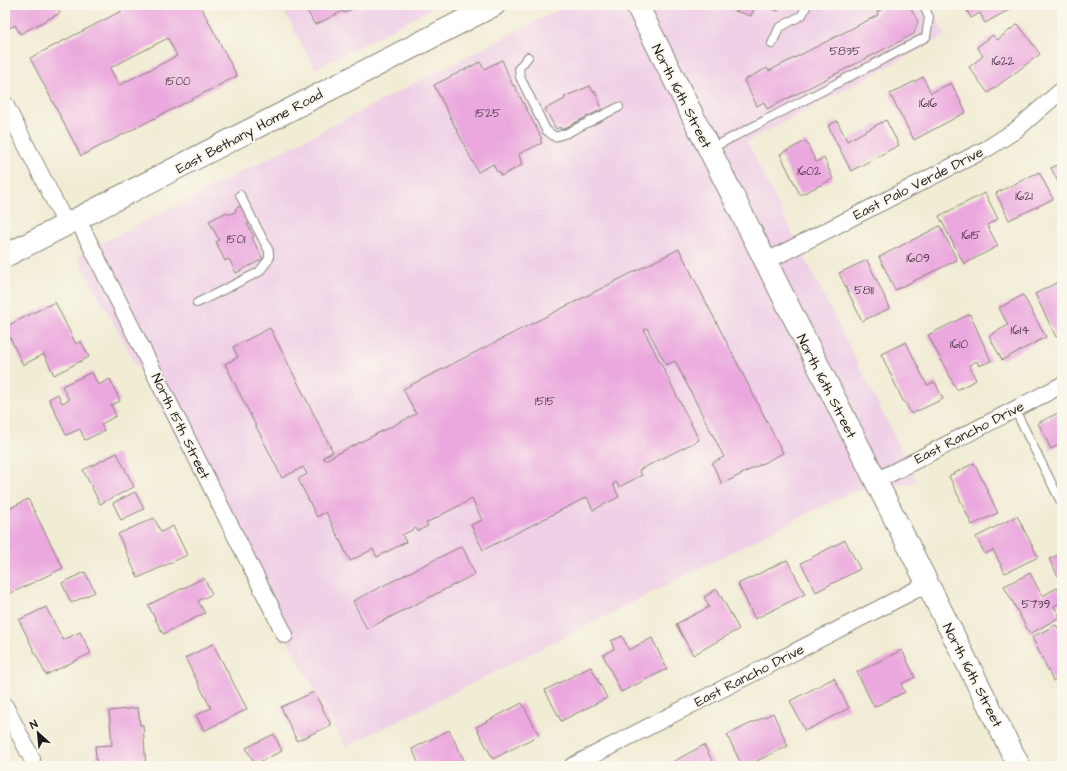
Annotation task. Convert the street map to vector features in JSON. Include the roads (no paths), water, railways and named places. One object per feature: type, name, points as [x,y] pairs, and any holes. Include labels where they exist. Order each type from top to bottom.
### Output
[{"type":"main road","name":"East Bethany Home Road","points":[[5,256],[494,5]]},
{"type":"main road","name":"North 16th Street","points":[[637,5],[1019,766]]},
{"type":"street","name":"East Palo Verde Drive","points":[[765,262],[988,148],[1016,130],[1062,90]]},
{"type":"street","name":"North 15th Street","points":[[5,104],[72,221],[285,635]]},
{"type":"street","name":"East Rancho Drive","points":[[876,481],[1062,384]]},
{"type":"street","name":"East Rancho Drive","points":[[572,766],[927,584]]},
{"type":"street","points":[[5,706],[32,759]]},
{"type":"lane","points":[[772,44],[779,28],[802,15],[807,5]]},
{"type":"lane","points":[[709,150],[926,37],[929,17],[923,5]]},
{"type":"lane","points":[[528,57],[519,68],[520,77],[546,130],[555,137],[567,133],[619,107]]},
{"type":"lane","points":[[197,303],[259,272],[269,259],[269,251],[240,195]]},
{"type":"lane","points":[[1014,408],[1062,504]]}]
